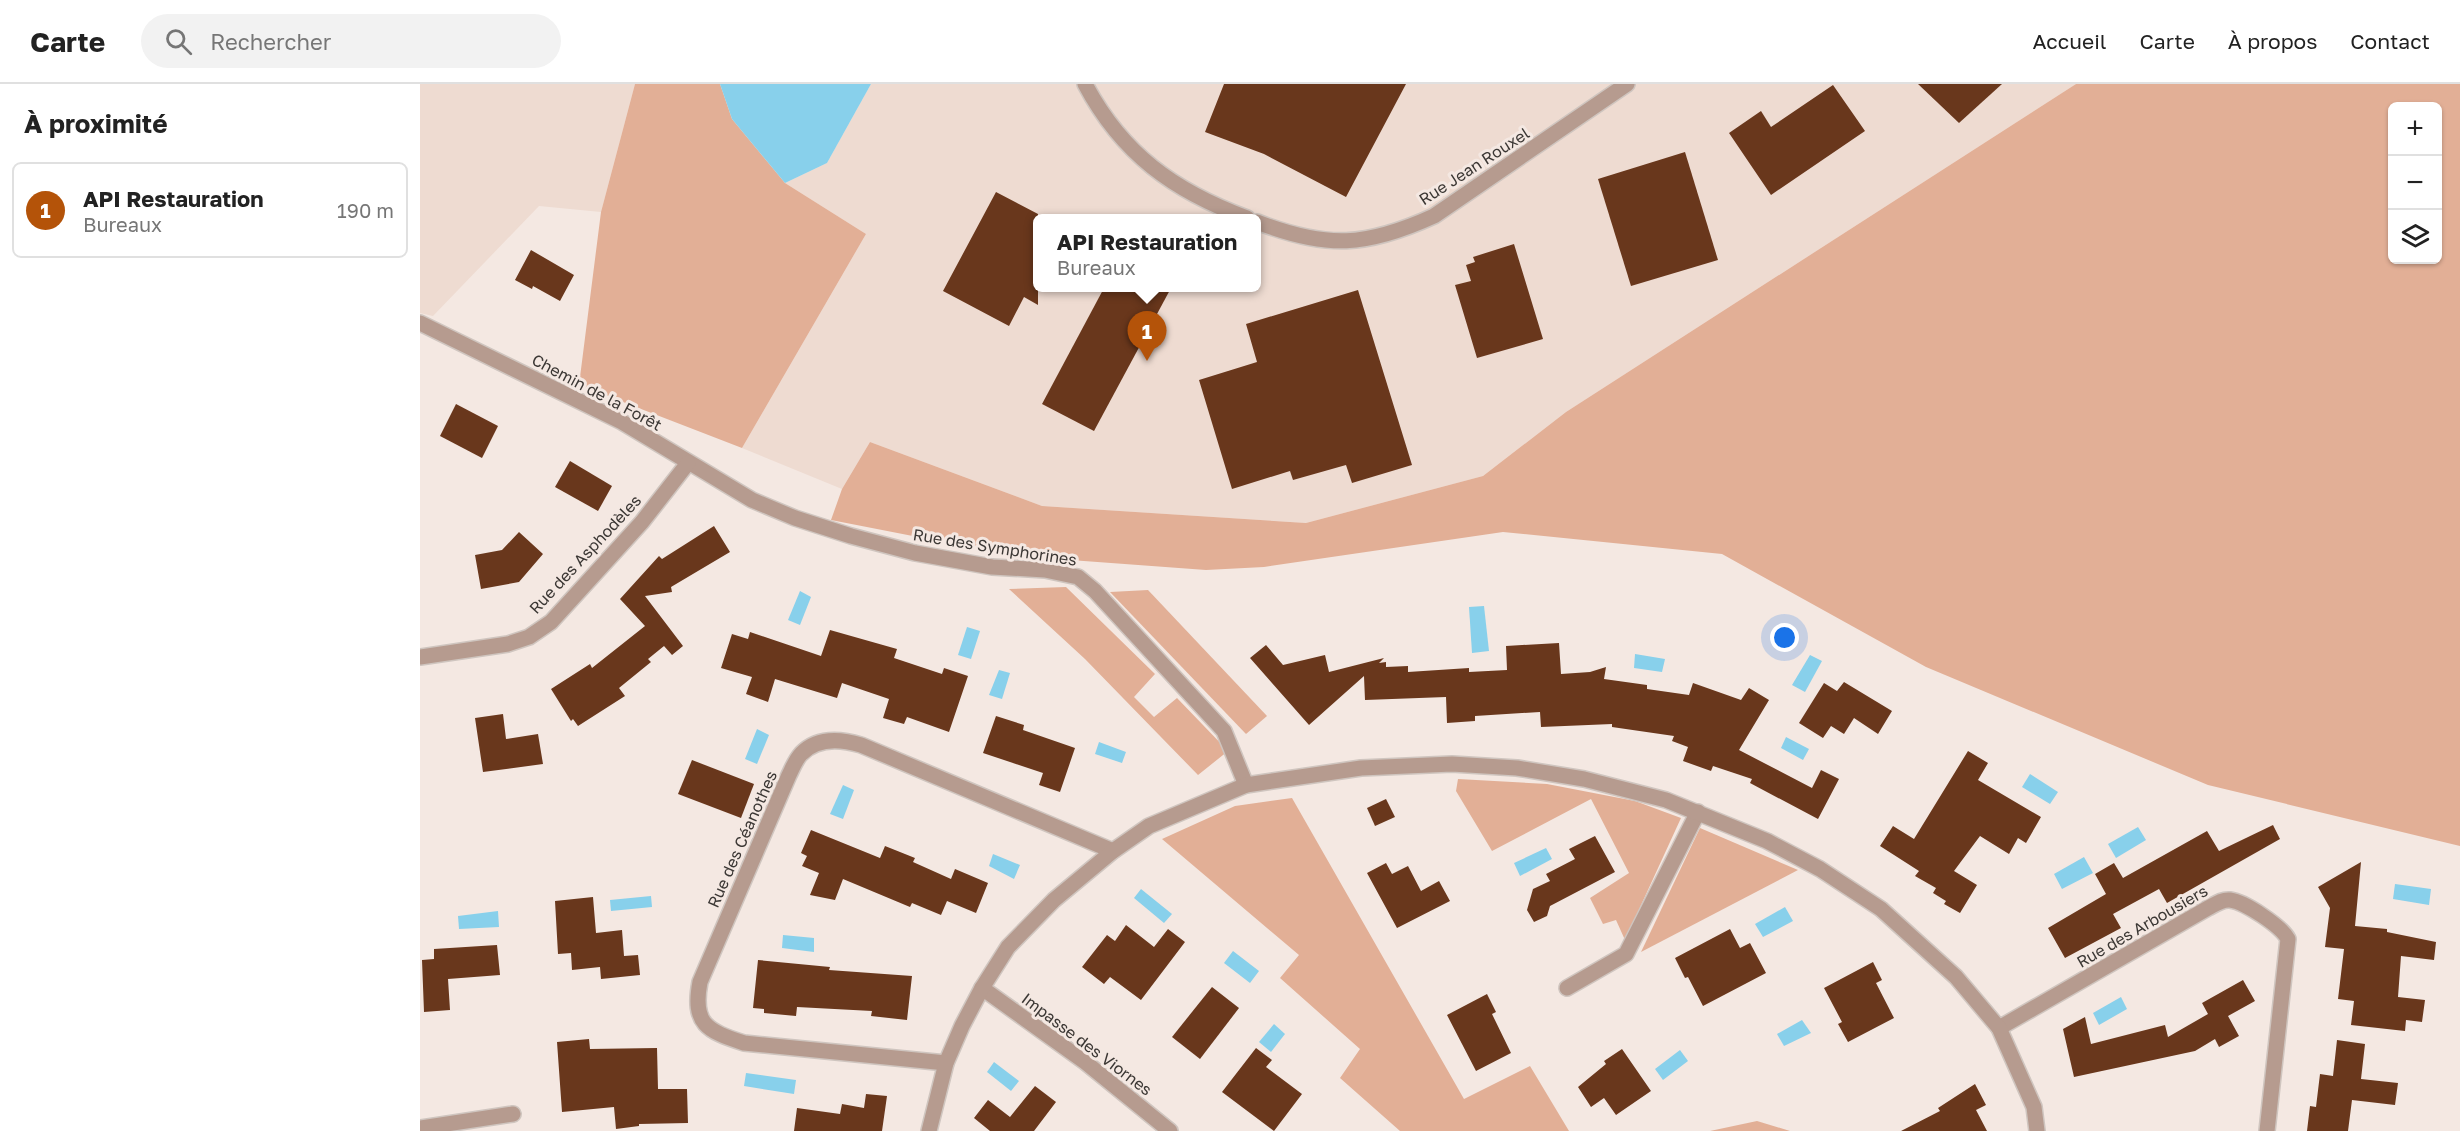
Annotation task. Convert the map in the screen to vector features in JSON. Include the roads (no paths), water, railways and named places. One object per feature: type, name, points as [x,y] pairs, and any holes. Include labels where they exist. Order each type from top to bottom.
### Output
[{"type":"street","points":[[1085,84],[1108,121],[1134,152],[1158,172],[1210,204],[1235,214]]},
{"type":"street","name":"Rue Jean Rouxel","points":[[1261,224],[1324,242],[1367,240],[1401,230],[1434,216],[1627,84]]},
{"type":"street","name":"Chemin de la Forêt","points":[[420,323],[622,422],[752,500]]},
{"type":"street","name":"Rue des Asphodèles","points":[[420,657],[508,644],[529,637],[551,622],[642,522],[688,463]]},
{"type":"street","name":"Rue des Symphorines","points":[[752,500],[840,533],[915,553],[992,567],[1045,570],[1078,577],[1095,591],[1224,731],[1246,785]]},
{"type":"street","name":"Rue des Céanothes","points":[[946,1063],[744,1043],[716,1034],[702,1020],[696,1003],[700,982],[789,775],[802,753],[824,741],[844,739],[1113,851]]},
{"type":"street","points":[[929,1131],[946,1063],[981,988],[1008,947],[1053,900],[1113,851],[1149,826],[1246,785],[1361,768],[1452,764],[1517,768],[1584,779],[1666,800],[1767,841],[1821,869],[1881,909],[1956,977],[1999,1028],[2034,1107],[2037,1131]]},
{"type":"street","points":[[1567,988],[1626,954],[1698,812]]},
{"type":"street","name":"Rue des Arbousiers","points":[[1999,1028],[2208,908],[2223,900],[2231,900],[2251,909],[2284,932],[2288,939],[2267,1131]]},
{"type":"street","name":"Impasse des Viornes","points":[[981,988],[1085,1062],[1170,1131]]},
{"type":"street","points":[[420,1128],[513,1114]]},
{"type":"water","points":[[720,84],[871,84],[827,163],[785,183],[732,119]]},
{"type":"water","points":[[800,591],[811,597],[800,625],[788,620]]},
{"type":"water","points":[[1484,606],[1489,651],[1472,653],[1469,607]]},
{"type":"water","points":[[967,627],[980,631],[971,659],[958,655]]},
{"type":"water","points":[[1635,654],[1665,659],[1662,672],[1634,668]]},
{"type":"water","points":[[1810,655],[1822,661],[1805,692],[1792,685]]},
{"type":"water","points":[[999,670],[1010,673],[1002,699],[989,695]]},
{"type":"water","points":[[757,729],[769,735],[757,764],[745,759]]},
{"type":"water","points":[[1786,737],[1809,749],[1803,760],[1781,748]]},
{"type":"water","points":[[1099,742],[1126,752],[1122,763],[1095,754]]},
{"type":"water","points":[[2030,774],[2058,792],[2050,804],[2022,787]]},
{"type":"water","points":[[843,785],[854,790],[843,819],[830,814]]},
{"type":"water","points":[[2138,827],[2146,840],[2116,858],[2108,844]]},
{"type":"water","points":[[1546,848],[1552,859],[1520,876],[1514,863]]},
{"type":"water","points":[[993,854],[1020,865],[1014,879],[989,866]]},
{"type":"water","points":[[2084,857],[2093,873],[2062,889],[2054,874]]},
{"type":"water","points":[[2395,884],[2431,889],[2429,905],[2393,899]]},
{"type":"water","points":[[1141,889],[1172,914],[1164,923],[1134,898]]},
{"type":"water","points":[[651,896],[652,907],[611,911],[610,900]]},
{"type":"water","points":[[1785,907],[1793,921],[1763,937],[1755,924]]},
{"type":"water","points":[[498,911],[499,927],[459,929],[458,916]]},
{"type":"water","points":[[783,935],[814,938],[814,952],[782,948]]},
{"type":"water","points":[[1233,951],[1259,971],[1250,983],[1224,963]]},
{"type":"water","points":[[2121,997],[2127,1009],[2099,1025],[2093,1013]]},
{"type":"water","points":[[1802,1020],[1811,1033],[1784,1046],[1777,1034]]},
{"type":"water","points":[[1274,1024],[1285,1034],[1271,1052],[1259,1042]]},
{"type":"water","points":[[1680,1050],[1688,1061],[1663,1080],[1655,1069]]},
{"type":"water","points":[[994,1062],[1019,1081],[1011,1091],[987,1072]]},
{"type":"water","points":[[746,1073],[796,1080],[794,1094],[744,1086]]},
{"type":"place","name":"API Restauration","points":[[1147,361]]}]
